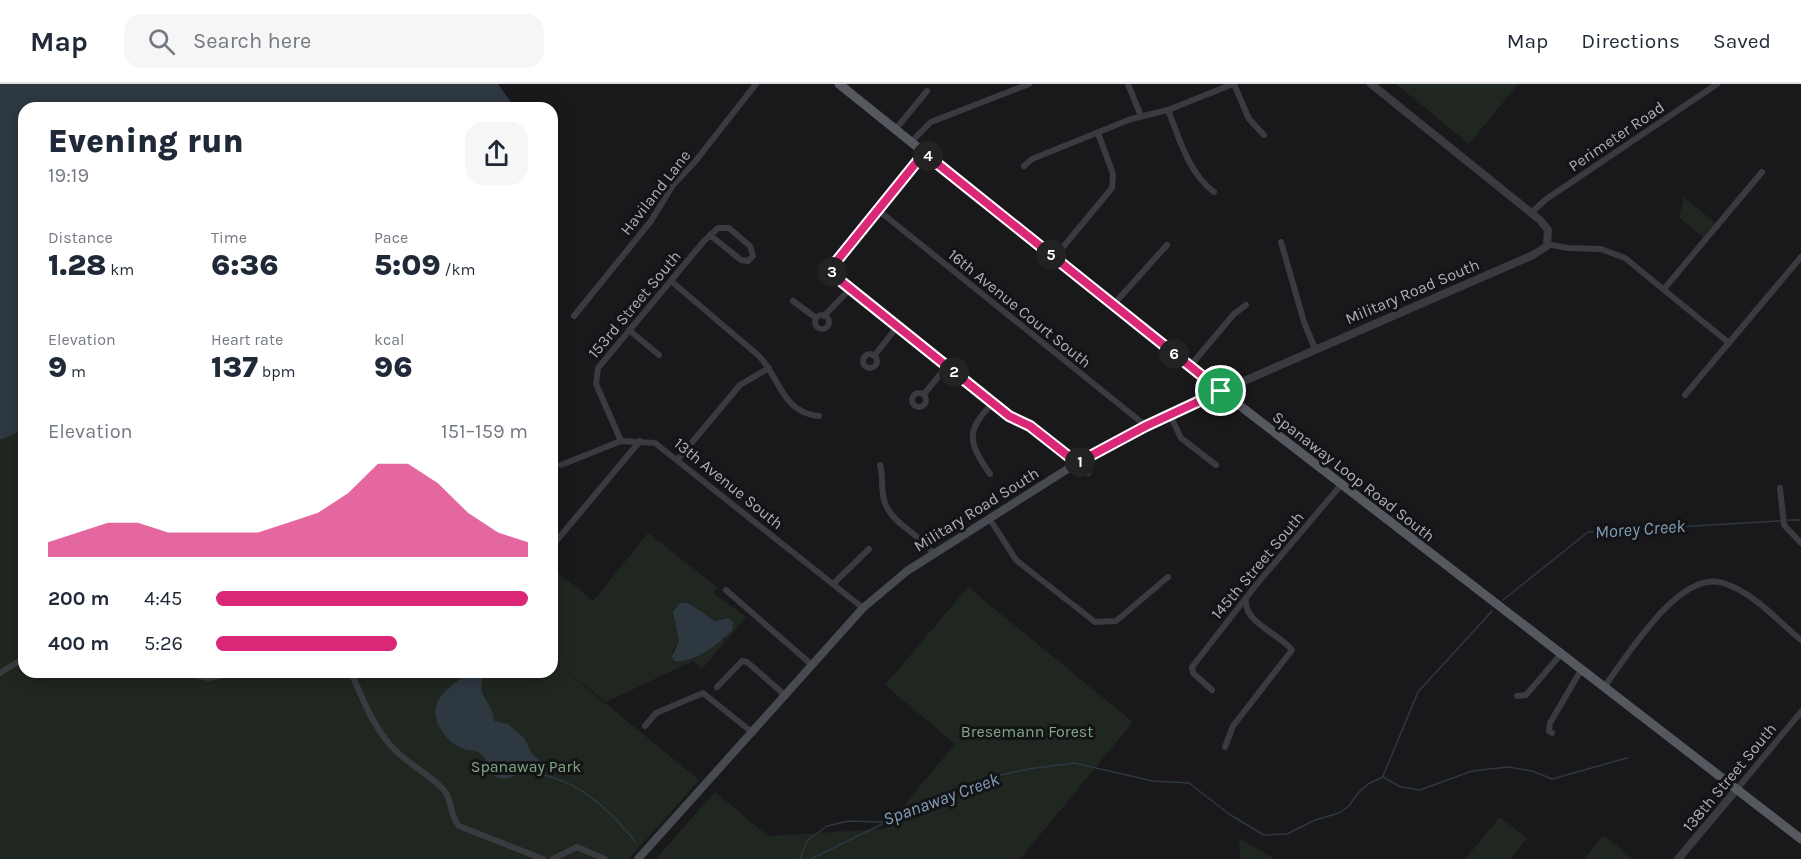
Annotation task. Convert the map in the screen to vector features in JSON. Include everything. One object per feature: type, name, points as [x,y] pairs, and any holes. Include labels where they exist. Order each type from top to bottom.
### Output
[{"type":"main road","name":"Spanaway Loop Road South","points":[[839,84],[1221,391],[1801,839]]},
{"type":"main road","name":"Military Road South","points":[[638,859],[863,608],[891,583],[1077,463],[1146,426],[1221,391]]},
{"type":"street","name":"Haviland Lane","points":[[574,316],[651,221],[674,184],[694,163],[756,84]]},
{"type":"street","points":[[911,142],[931,122],[1029,84]]},
{"type":"street","points":[[1128,84],[1141,116]]},
{"type":"street","points":[[1024,166],[1032,159],[1098,132],[1141,116],[1168,110],[1234,84],[1249,119],[1264,135]]},
{"type":"street","points":[[1371,84],[1531,213],[1548,230],[1547,244],[1614,252],[1729,343]]},
{"type":"street","name":"Perimeter Road","points":[[1531,213],[1545,200],[1717,84]]},
{"type":"street","points":[[896,130],[927,91]]},
{"type":"street","points":[[1168,110],[1191,168],[1197,177],[1214,192]]},
{"type":"street","points":[[1054,258],[1112,188],[1113,174],[1098,132]]},
{"type":"street","points":[[924,153],[831,268],[834,275],[993,403],[1014,419],[1030,426],[1088,472]]},
{"type":"street","points":[[1664,290],[1762,172]]},
{"type":"street","name":"16th Avenue Court South","points":[[878,210],[1146,426]]},
{"type":"street","name":"153rd Street South","points":[[621,441],[595,377],[600,364],[710,235],[721,227],[729,228],[750,246],[754,253],[751,259],[741,260],[710,235]]},
{"type":"street","points":[[1281,242],[1304,322],[1315,349]]},
{"type":"street","name":"Military Road South","points":[[1221,391],[1533,255],[1543,250],[1547,244]]},
{"type":"street","points":[[1113,305],[1167,245]]},
{"type":"street","points":[[1685,394],[1801,257]]},
{"type":"street","points":[[671,281],[759,356],[769,368],[788,402],[805,414],[819,417]]},
{"type":"street","points":[[816,318],[824,316],[850,289]]},
{"type":"street","points":[[793,301],[816,318]]},
{"type":"street","points":[[1190,366],[1234,314],[1246,304]]},
{"type":"street","points":[[816,318],[816,326],[822,329],[828,323],[824,316]]},
{"type":"street","points":[[874,356],[897,327]]},
{"type":"street","points":[[629,330],[659,355]]},
{"type":"street","points":[[924,394],[947,366]]},
{"type":"street","points":[[678,459],[740,385],[769,368]]},
{"type":"street","points":[[990,474],[977,456],[971,435],[974,426],[993,403]]},
{"type":"street","points":[[1170,415],[1181,438],[1216,465]]},
{"type":"street","name":"13th Avenue South","points":[[561,465],[621,441],[655,443],[863,608]]},
{"type":"street","points":[[558,539],[640,441]]},
{"type":"street","points":[[880,465],[881,492],[889,511],[896,520],[923,539],[934,554]]},
{"type":"street","name":"145th Street South","points":[[1212,690],[1193,673],[1195,663],[1341,485]]},
{"type":"street","points":[[1780,488],[1784,525],[1801,543]]},
{"type":"street","points":[[989,518],[1016,560],[1095,622],[1116,621],[1168,578]]},
{"type":"street","points":[[834,584],[869,549]]},
{"type":"street","points":[[1604,687],[1670,603],[1690,587],[1704,582],[1724,583],[1743,592],[1801,640]]},
{"type":"street","points":[[726,590],[812,665]]},
{"type":"street","points":[[1225,747],[1233,726],[1292,650],[1255,620],[1246,607],[1246,598]]},
{"type":"street","points":[[1517,696],[1526,695],[1561,654]]},
{"type":"street","points":[[717,687],[742,661],[747,662],[786,696]]},
{"type":"street","points":[[0,673],[18,662]]},
{"type":"street","points":[[1552,733],[1549,731],[1550,723],[1581,670]]},
{"type":"street","points":[[353,678],[363,702],[384,737],[397,753],[442,788],[449,798],[454,819],[459,826],[543,859]]},
{"type":"street","points":[[645,726],[656,713],[701,693],[708,695],[753,733]]},
{"type":"street","name":"138th Street South","points":[[1678,859],[1801,712]]},
{"type":"street","points":[[553,859],[577,847],[605,859]]},
{"type":"green space","points":[[1396,84],[1518,84],[1469,144]]},
{"type":"green space","points":[[1684,197],[1715,223],[1703,237],[1679,217]]},
{"type":"green space","name":"Spanaway Park","points":[[18,432],[18,678],[558,678],[558,664],[699,780],[629,859],[0,859],[0,440]]},
{"type":"green space","points":[[648,533],[717,587],[713,593],[746,617],[702,669],[693,661],[606,702],[558,664],[558,573],[593,601]],"holes":[[[673,613],[704,615],[715,621],[728,618],[725,639],[682,661],[672,652],[679,641]]]},
{"type":"green space","name":"Bresemann Forest","points":[[968,587],[1133,722],[1020,859],[656,859],[715,792],[768,836],[884,829],[955,744],[885,685]]},
{"type":"green space","points":[[1500,817],[1527,838],[1510,859],[1465,859]]},
{"type":"green space","points":[[1604,835],[1633,859],[1584,859]]},
{"type":"green space","points":[[1239,838],[1275,859],[1240,859]]},
{"type":"shaded area","points":[[0,84],[498,84],[511,102],[18,102],[18,432],[0,440]]},
{"type":"shaded area","points":[[680,603],[688,603],[715,621],[728,618],[733,622],[732,630],[706,652],[690,659],[675,661],[672,657],[679,641],[673,612]]},
{"type":"shaded area","points":[[460,678],[483,678],[482,692],[494,721],[508,724],[524,738],[532,754],[543,763],[540,774],[523,772],[506,779],[496,777],[490,772],[482,755],[456,745],[446,736],[438,725],[436,707],[441,696]]},
{"type":"waterway","name":"Morey Creek","points":[[1786,520],[1801,520]]},
{"type":"waterway","name":"Morey Creek","points":[[1503,600],[1588,532],[1781,521]]},
{"type":"waterway","name":"Morey Creek","points":[[1383,776],[1418,692],[1492,611]]},
{"type":"waterway","name":"Spanaway Creek","points":[[800,859],[807,841],[827,826],[849,821],[883,822],[984,779],[1028,769],[1074,763],[1153,781],[1189,783],[1229,814],[1264,835],[1287,834],[1315,820],[1339,813],[1349,806],[1368,784],[1383,777],[1401,787],[1420,790],[1472,771],[1508,767],[1532,771],[1552,779],[1627,758]]},
{"type":"waterway","name":"Spanaway Creek","points":[[540,774],[568,783],[593,799],[635,841]]},
{"type":"waterway","points":[[811,859],[882,824]]},
{"type":"route","points":[[924,153],[1221,391],[1146,426],[1077,463],[1028,424],[1009,416],[837,278],[831,268],[924,153]]}]
